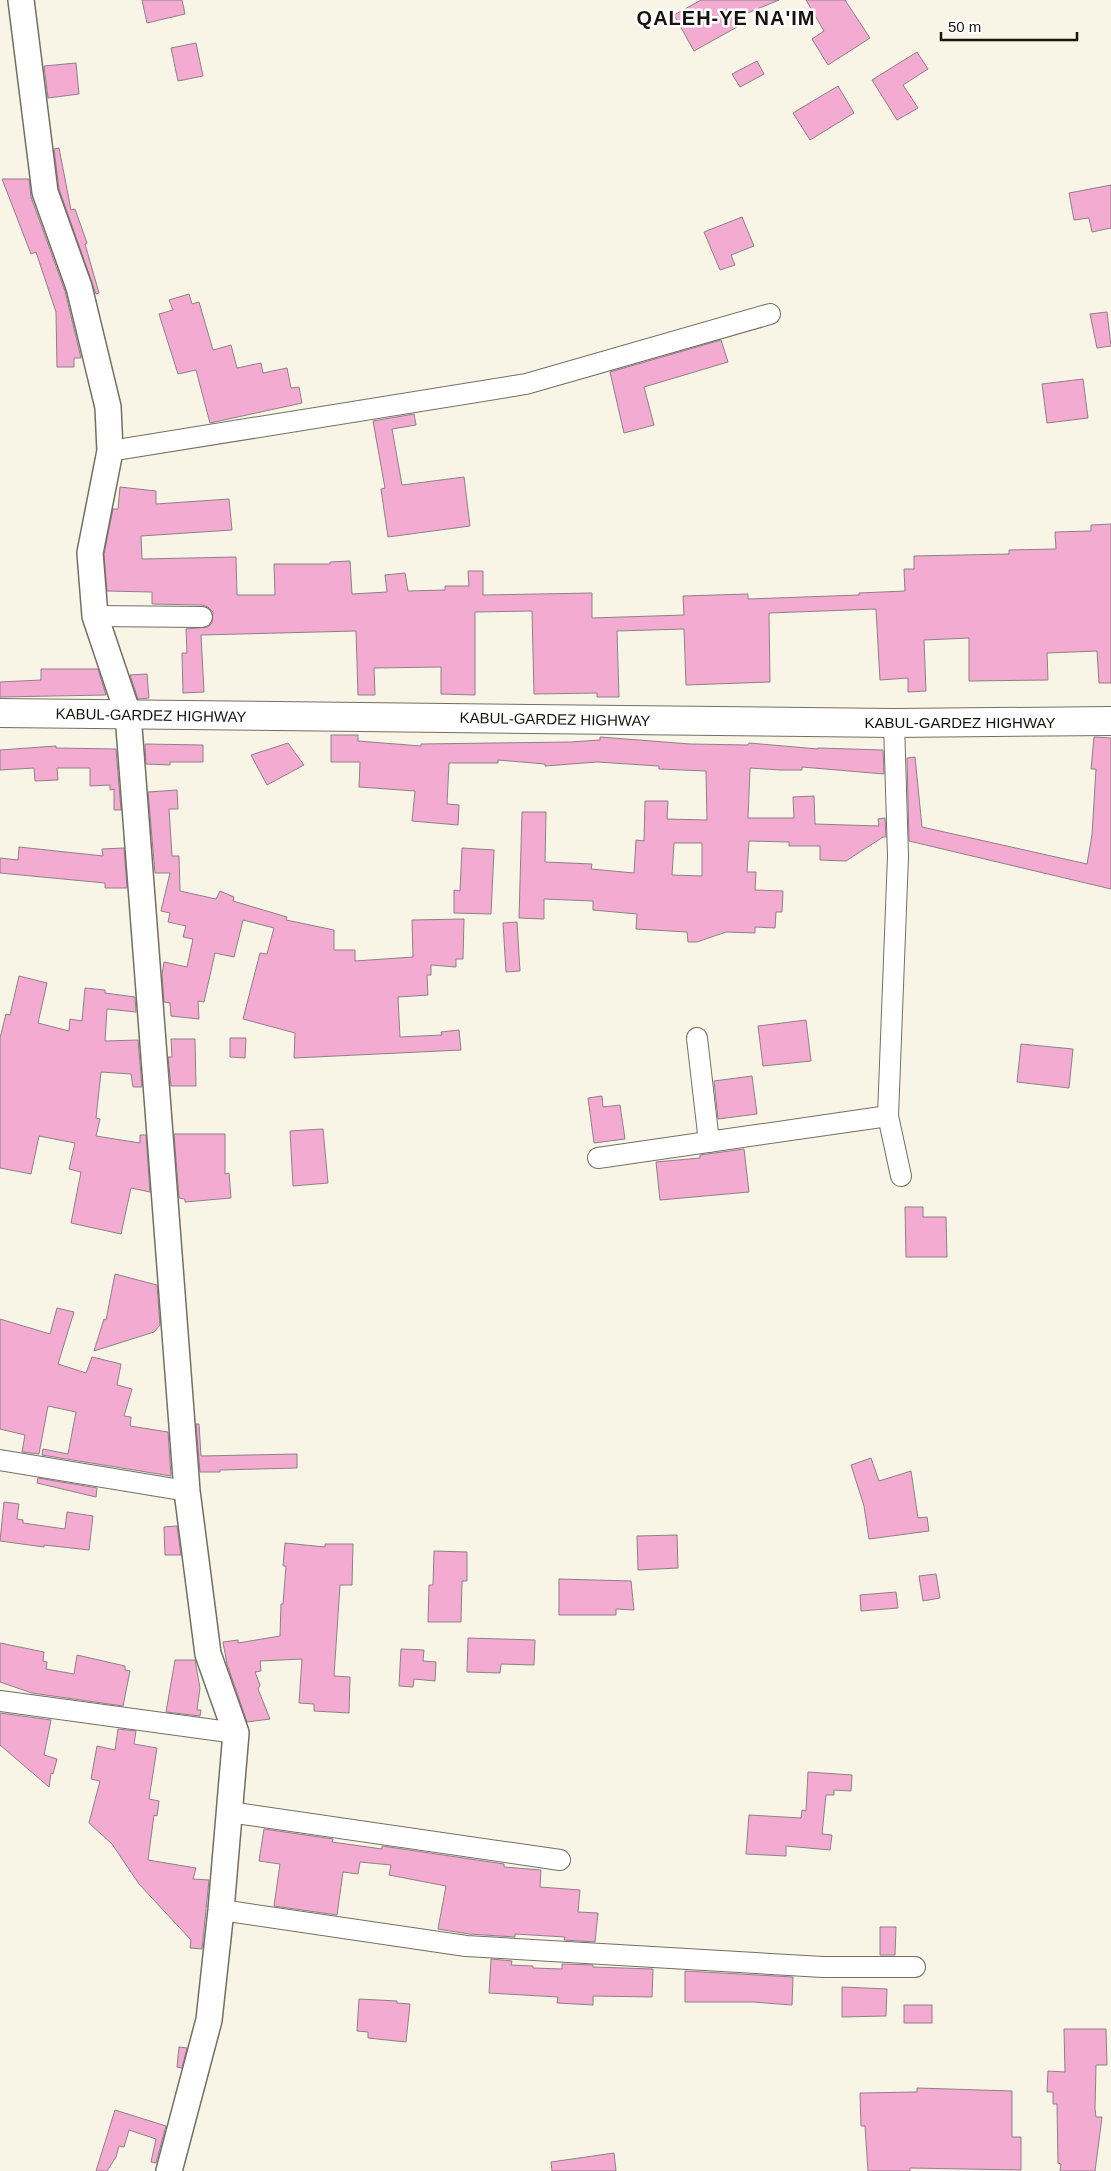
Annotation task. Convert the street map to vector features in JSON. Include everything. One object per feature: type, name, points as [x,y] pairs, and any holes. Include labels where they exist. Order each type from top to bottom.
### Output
[{"type":"highway","name":"KABUL-GARDEZ HIGHWAY","points":[[0,713],[894,723],[1111,721]]},
{"type":"street","points":[[22,0],[45,192],[79,287],[108,407],[110,451],[90,553],[95,616],[128,714],[187,1491],[208,1654],[236,1733],[210,2020],[169,2171]]},
{"type":"street","points":[[110,451],[526,384],[770,314]]},
{"type":"street","points":[[95,616],[202,617]]},
{"type":"street","points":[[894,723],[898,856],[888,1116],[901,1176]]},
{"type":"street","points":[[696,1038],[709,1142]]},
{"type":"street","points":[[598,1158],[888,1116]]},
{"type":"street","points":[[0,1460],[187,1491]]},
{"type":"street","points":[[0,1701],[236,1733]]},
{"type":"street","points":[[229,1812],[560,1860]]},
{"type":"street","points":[[221,1910],[466,1946],[823,1967],[915,1967]]},
{"type":"building","points":[[142,0],[182,0],[185,14],[147,23]]},
{"type":"building","points":[[701,0],[779,0],[733,19],[737,27],[694,51],[674,15]]},
{"type":"building","points":[[806,0],[845,0],[870,38],[828,65],[812,39],[824,31]]},
{"type":"building","points":[[196,43],[203,76],[178,81],[171,48]]},
{"type":"building","points":[[917,52],[928,69],[903,85],[918,108],[897,120],[872,80]]},
{"type":"building","points":[[757,61],[764,74],[740,87],[732,74]]},
{"type":"building","points":[[76,63],[79,94],[48,98],[44,66]]},
{"type":"building","points":[[838,86],[854,113],[810,140],[793,113]]},
{"type":"building","points":[[59,148],[71,210],[75,209],[87,243],[85,244],[99,293],[96,294],[59,189],[54,149]]},
{"type":"building","points":[[2,179],[29,179],[31,197],[65,291],[81,358],[74,358],[74,367],[57,367],[56,312],[36,252],[31,254]]},
{"type":"building","points":[[1111,185],[1111,228],[1092,232],[1089,218],[1074,220],[1069,193]]},
{"type":"building","points":[[742,217],[754,246],[731,255],[735,265],[720,270],[704,232]]},
{"type":"building","points":[[189,294],[192,304],[199,302],[213,350],[231,345],[237,368],[261,363],[263,373],[287,368],[291,388],[299,387],[302,403],[210,423],[196,370],[178,374],[159,314],[173,310],[169,300]]},
{"type":"building","points":[[1107,312],[1111,346],[1097,348],[1090,314]]},
{"type":"building","points":[[721,340],[728,362],[644,387],[654,425],[624,433],[610,372]]},
{"type":"building","points":[[1083,379],[1088,418],[1047,423],[1042,384]]},
{"type":"building","points":[[414,414],[416,425],[392,429],[402,485],[464,477],[470,526],[388,537],[381,489],[385,488],[373,421]]},
{"type":"building","points":[[120,487],[156,491],[156,504],[229,499],[232,530],[141,536],[142,559],[236,557],[237,595],[275,595],[274,564],[330,564],[330,562],[350,561],[352,594],[387,592],[385,575],[405,573],[408,591],[445,590],[445,586],[469,586],[468,571],[483,571],[483,595],[592,593],[592,618],[684,615],[683,596],[748,594],[748,599],[859,595],[859,593],[905,591],[904,569],[914,569],[914,556],[1009,554],[1009,550],[1056,549],[1055,532],[1091,531],[1091,525],[1111,524],[1111,683],[1099,683],[1097,651],[1047,653],[1048,680],[969,681],[969,638],[924,640],[926,691],[908,692],[908,678],[880,680],[876,609],[769,613],[770,682],[686,685],[684,629],[617,631],[619,697],[597,697],[597,693],[534,694],[532,611],[475,612],[475,695],[441,694],[441,667],[374,668],[375,695],[358,695],[356,631],[201,635],[204,692],[183,693],[182,653],[187,653],[186,629],[208,627],[212,623],[213,612],[208,607],[202,605],[152,604],[152,592],[107,591],[104,554],[113,509],[118,509]]},
{"type":"building","points":[[41,669],[98,669],[106,695],[0,697],[0,682],[41,680]]},
{"type":"building","points":[[147,674],[149,698],[138,699],[130,675]]},
{"type":"building","points":[[331,735],[358,735],[358,741],[421,746],[421,744],[571,742],[600,740],[600,737],[690,744],[748,745],[749,743],[818,749],[883,750],[884,774],[802,767],[802,770],[750,768],[748,818],[794,818],[793,797],[814,796],[815,824],[879,826],[878,819],[885,818],[886,837],[883,837],[846,861],[820,860],[820,846],[789,846],[789,842],[749,841],[747,872],[756,872],[755,890],[783,891],[782,912],[776,912],[775,928],[755,927],[755,933],[726,932],[697,942],[688,942],[687,932],[636,929],[637,914],[593,910],[593,901],[544,899],[544,919],[519,918],[522,812],[546,812],[545,862],[592,864],[591,869],[634,873],[636,840],[644,841],[645,801],[668,801],[667,819],[707,820],[706,771],[659,769],[659,766],[597,762],[545,766],[545,764],[498,760],[498,763],[449,763],[447,804],[459,805],[458,825],[412,821],[415,791],[359,787],[360,762],[331,762]],"holes":[[[674,843],[702,843],[702,876],[672,875]]]},
{"type":"building","points":[[1094,737],[1111,738],[1111,889],[909,841],[907,758],[915,757],[922,827],[1087,864],[1092,835],[1096,769],[1091,769]]},
{"type":"building","points":[[288,743],[304,765],[267,785],[251,755]]},
{"type":"building","points":[[145,744],[203,745],[203,762],[170,762],[170,765],[146,764]]},
{"type":"building","points":[[56,746],[56,748],[116,749],[121,810],[114,810],[114,789],[110,790],[110,785],[90,786],[90,768],[57,768],[58,780],[35,781],[34,768],[0,770],[0,750]]},
{"type":"building","points":[[177,790],[178,809],[169,809],[172,856],[179,856],[180,891],[216,899],[220,891],[234,897],[233,901],[287,917],[286,920],[334,930],[334,950],[355,950],[355,961],[413,957],[412,920],[464,919],[463,959],[456,959],[456,967],[431,965],[431,975],[427,975],[428,995],[398,997],[400,1037],[442,1035],[441,1032],[459,1030],[461,1050],[294,1058],[295,1033],[243,1019],[260,953],[267,954],[274,928],[243,920],[234,957],[215,953],[204,1002],[198,1001],[199,1019],[171,1016],[170,1003],[164,1002],[162,975],[164,962],[187,967],[193,939],[183,937],[186,926],[168,922],[170,913],[161,911],[170,873],[155,873],[148,792]]},
{"type":"building","points":[[19,847],[103,856],[102,849],[124,848],[127,888],[105,888],[105,883],[0,873],[0,858],[18,860]]},
{"type":"building","points":[[462,848],[494,850],[491,914],[454,913],[454,890],[460,891]]},
{"type":"building","points":[[517,922],[520,971],[506,972],[503,923]]},
{"type":"building","points":[[19,976],[47,983],[38,1023],[69,1031],[70,1019],[82,1021],[85,988],[105,990],[105,993],[135,997],[136,1012],[107,1009],[105,1041],[138,1040],[142,1087],[133,1087],[131,1074],[101,1072],[96,1118],[100,1119],[96,1136],[140,1143],[140,1135],[146,1135],[150,1192],[131,1188],[121,1234],[71,1223],[81,1172],[69,1169],[75,1143],[39,1136],[31,1174],[0,1168],[0,1038],[6,1014],[10,1015]]},
{"type":"building","points":[[806,1020],[811,1061],[763,1066],[758,1026]]},
{"type":"building","points":[[230,1038],[246,1038],[245,1058],[230,1057]]},
{"type":"building","points":[[171,1039],[195,1039],[196,1086],[171,1086],[168,1057],[172,1057]]},
{"type":"building","points":[[1021,1044],[1073,1049],[1069,1088],[1017,1082]]},
{"type":"building","points":[[752,1076],[757,1114],[718,1119],[714,1081]]},
{"type":"building","points":[[602,1096],[603,1107],[620,1105],[625,1139],[594,1143],[588,1098]]},
{"type":"building","points":[[323,1129],[328,1183],[293,1186],[290,1131]]},
{"type":"building","points":[[174,1134],[225,1134],[225,1174],[229,1173],[231,1198],[185,1202],[185,1199],[179,1198]]},
{"type":"building","points":[[744,1149],[749,1192],[660,1200],[656,1162],[700,1158],[700,1155]]},
{"type":"building","points":[[905,1207],[923,1207],[923,1217],[946,1217],[947,1257],[906,1257]]},
{"type":"building","points":[[115,1274],[157,1285],[160,1325],[154,1332],[94,1351],[104,1319],[106,1320]]},
{"type":"building","points":[[57,1308],[74,1312],[58,1364],[86,1373],[92,1357],[121,1364],[117,1385],[132,1389],[124,1416],[131,1417],[130,1426],[168,1432],[171,1476],[42,1455],[43,1449],[68,1454],[76,1412],[48,1406],[39,1454],[22,1452],[25,1435],[0,1429],[0,1319],[50,1334]]},
{"type":"building","points":[[196,1424],[199,1424],[201,1456],[297,1454],[297,1468],[200,1472]]},
{"type":"building","points":[[871,1458],[879,1481],[911,1471],[918,1518],[927,1517],[929,1531],[869,1539],[864,1506],[851,1465]]},
{"type":"building","points":[[38,1478],[97,1488],[96,1497],[37,1483]]},
{"type":"building","points":[[4,1502],[19,1504],[17,1519],[23,1520],[23,1523],[65,1529],[67,1512],[93,1516],[89,1550],[44,1545],[44,1547],[0,1541]]},
{"type":"building","points":[[177,1526],[181,1555],[165,1555],[164,1527]]},
{"type":"building","points":[[677,1535],[678,1568],[638,1570],[637,1536]]},
{"type":"building","points":[[285,1543],[325,1547],[325,1544],[353,1544],[352,1585],[340,1585],[334,1676],[350,1677],[349,1713],[314,1711],[314,1704],[299,1703],[302,1659],[260,1661],[261,1671],[255,1672],[260,1685],[258,1689],[270,1719],[247,1722],[227,1664],[223,1642],[238,1640],[238,1643],[280,1636],[281,1604],[283,1604],[286,1566],[283,1566]]},
{"type":"building","points":[[434,1551],[467,1552],[467,1581],[462,1581],[461,1622],[428,1622],[429,1585],[433,1585]]},
{"type":"building","points":[[936,1574],[940,1598],[923,1601],[919,1576]]},
{"type":"building","points":[[559,1579],[631,1581],[634,1610],[616,1609],[616,1615],[559,1615]]},
{"type":"building","points":[[896,1592],[898,1608],[861,1611],[860,1595]]},
{"type":"building","points":[[468,1638],[535,1640],[534,1665],[501,1664],[500,1673],[467,1672]]},
{"type":"building","points":[[0,1643],[44,1652],[43,1661],[47,1662],[46,1669],[74,1674],[77,1655],[125,1666],[125,1670],[130,1671],[123,1706],[32,1693],[0,1682]]},
{"type":"building","points":[[401,1649],[424,1650],[423,1661],[436,1662],[435,1681],[414,1679],[413,1687],[399,1686]]},
{"type":"building","points":[[175,1660],[195,1660],[200,1688],[197,1710],[201,1710],[200,1716],[166,1712]]},
{"type":"building","points":[[0,1713],[51,1720],[44,1755],[57,1759],[53,1774],[51,1773],[49,1787],[0,1745]]},
{"type":"building","points":[[118,1729],[136,1731],[134,1744],[157,1748],[149,1799],[159,1801],[157,1816],[154,1815],[148,1860],[196,1868],[193,1879],[209,1880],[202,1949],[190,1948],[191,1940],[139,1884],[112,1844],[89,1823],[100,1781],[91,1779],[97,1746],[115,1750]]},
{"type":"building","points":[[808,1772],[852,1775],[851,1791],[834,1790],[834,1795],[826,1795],[822,1834],[832,1835],[830,1850],[786,1846],[786,1856],[746,1854],[749,1815],[801,1818],[802,1810],[806,1811]]},
{"type":"building","points":[[264,1829],[333,1839],[332,1842],[382,1849],[382,1846],[504,1864],[504,1867],[541,1870],[540,1887],[580,1890],[578,1912],[598,1913],[595,1942],[564,1940],[565,1937],[515,1934],[515,1937],[469,1934],[438,1929],[446,1886],[389,1875],[391,1865],[360,1862],[358,1874],[343,1872],[337,1915],[274,1906],[280,1864],[259,1861]]},
{"type":"building","points":[[880,1927],[896,1927],[895,1955],[880,1955]]},
{"type":"building","points":[[491,1959],[512,1961],[511,1965],[533,1966],[533,1968],[562,1969],[562,1964],[653,1969],[652,1997],[593,1996],[593,2005],[557,2003],[558,1997],[489,1993]]},
{"type":"building","points":[[685,1971],[793,1977],[792,2005],[753,2002],[685,2002]]},
{"type":"building","points":[[842,1987],[887,1989],[886,2016],[842,2017]]},
{"type":"building","points":[[359,1999],[397,2001],[397,2003],[410,2004],[406,2042],[368,2038],[368,2032],[357,2031]]},
{"type":"building","points":[[904,2005],[932,2005],[932,2023],[904,2023]]},
{"type":"building","points":[[1064,2029],[1106,2029],[1107,2065],[1096,2065],[1095,2109],[1096,2117],[1102,2117],[1095,2171],[1060,2171],[1061,2164],[1058,2163],[1057,2104],[1053,2104],[1053,2092],[1047,2092],[1048,2071],[1065,2072]]},
{"type":"building","points":[[179,2047],[187,2048],[182,2068],[177,2067]]},
{"type":"building","points":[[917,2088],[1012,2091],[1012,2137],[1021,2137],[1021,2170],[910,2168],[910,2171],[868,2171],[865,2126],[861,2126],[860,2093],[917,2092]]},
{"type":"building","points":[[115,2110],[166,2126],[156,2163],[151,2162],[156,2139],[129,2130],[124,2147],[119,2146],[116,2157],[107,2171],[96,2171]]},
{"type":"building","points":[[614,2153],[616,2171],[552,2171],[551,2162]]},
{"type":"district","name":"QALEH-YE NA'IM","points":[[726,18]]}]
